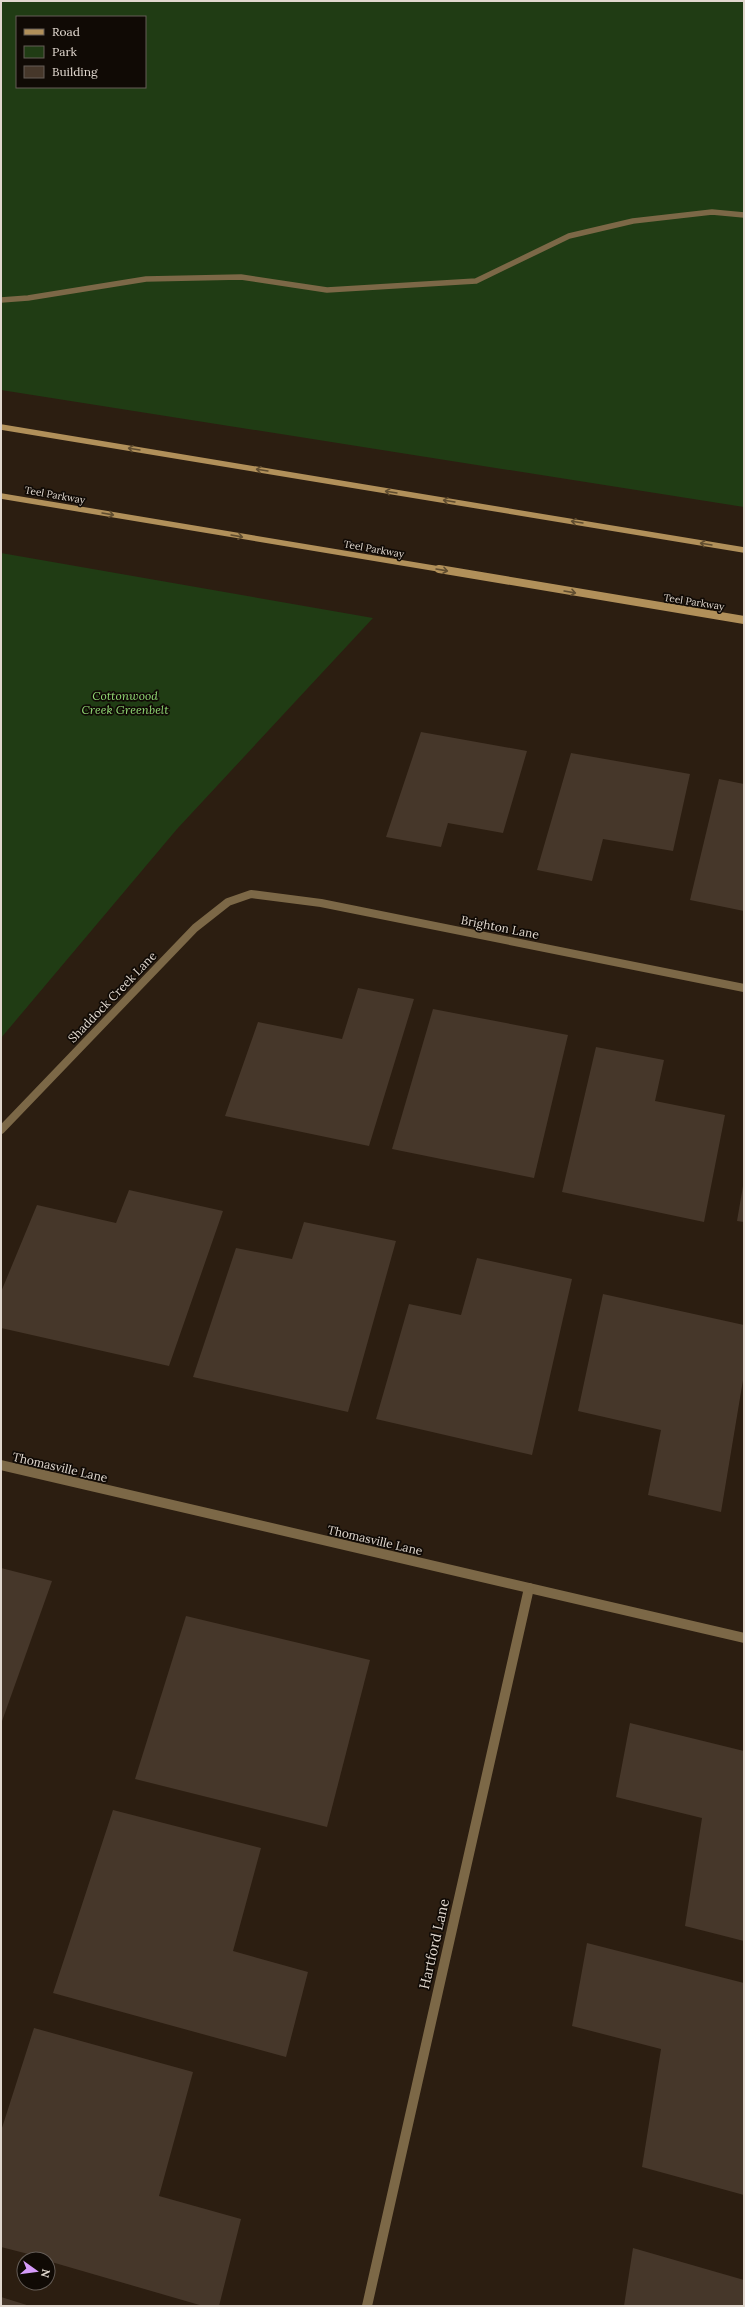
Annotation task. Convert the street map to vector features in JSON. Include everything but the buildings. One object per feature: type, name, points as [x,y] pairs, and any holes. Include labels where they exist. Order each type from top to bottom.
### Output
[{"type":"main road","points":[[1,427],[744,550]]},
{"type":"main road","name":"Teel Parkway","points":[[1,496],[744,620]]},
{"type":"street","points":[[1,300],[28,298],[146,279],[241,277],[327,290],[476,281],[569,236],[633,221],[712,212],[744,215]]},
{"type":"street","name":"Brighton Lane","points":[[251,894],[321,903],[744,988]]},
{"type":"street","name":"Shaddock Creek Lane","points":[[1,1130],[195,928],[228,902],[251,894]]},
{"type":"street","name":"Thomasville Lane","points":[[1,1465],[744,1638]]},
{"type":"street","name":"Hartford Lane","points":[[367,2306],[529,1588]]},
{"type":"green space","points":[[1,1],[744,1],[744,507],[1,390]]},
{"type":"green space","name":"Cottonwood Creek Greenbelt","points":[[1,553],[373,618],[177,829],[1,1038]]}]
